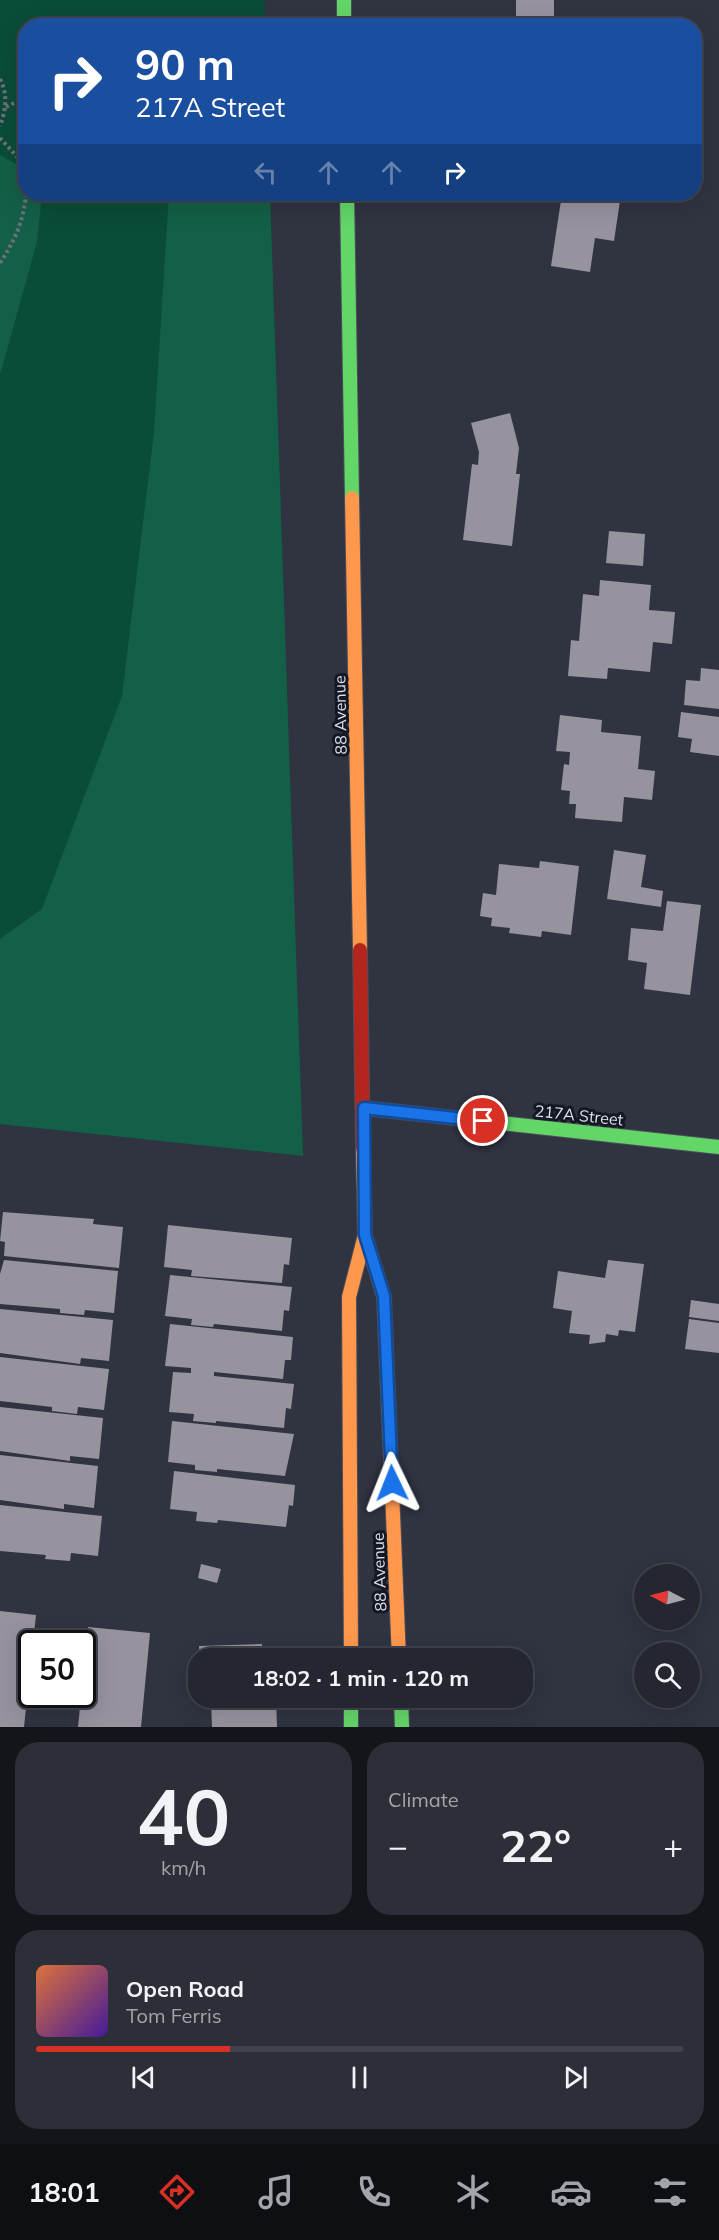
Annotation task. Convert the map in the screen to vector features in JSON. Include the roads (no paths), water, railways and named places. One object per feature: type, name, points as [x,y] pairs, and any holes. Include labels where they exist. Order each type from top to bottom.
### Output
[{"type":"main road","points":[[344,0],[344,18]]},
{"type":"main road","name":"88 Avenue","points":[[347,201],[365,1235],[349,1297],[351,1648]]},
{"type":"main road","name":"217A Street","points":[[364,1108],[719,1147]]},
{"type":"main road","name":"88 Avenue","points":[[365,1235],[384,1296],[399,1648]]},
{"type":"main road","points":[[351,1708],[351,1727]]},
{"type":"main road","points":[[401,1708],[402,1727]]}]
